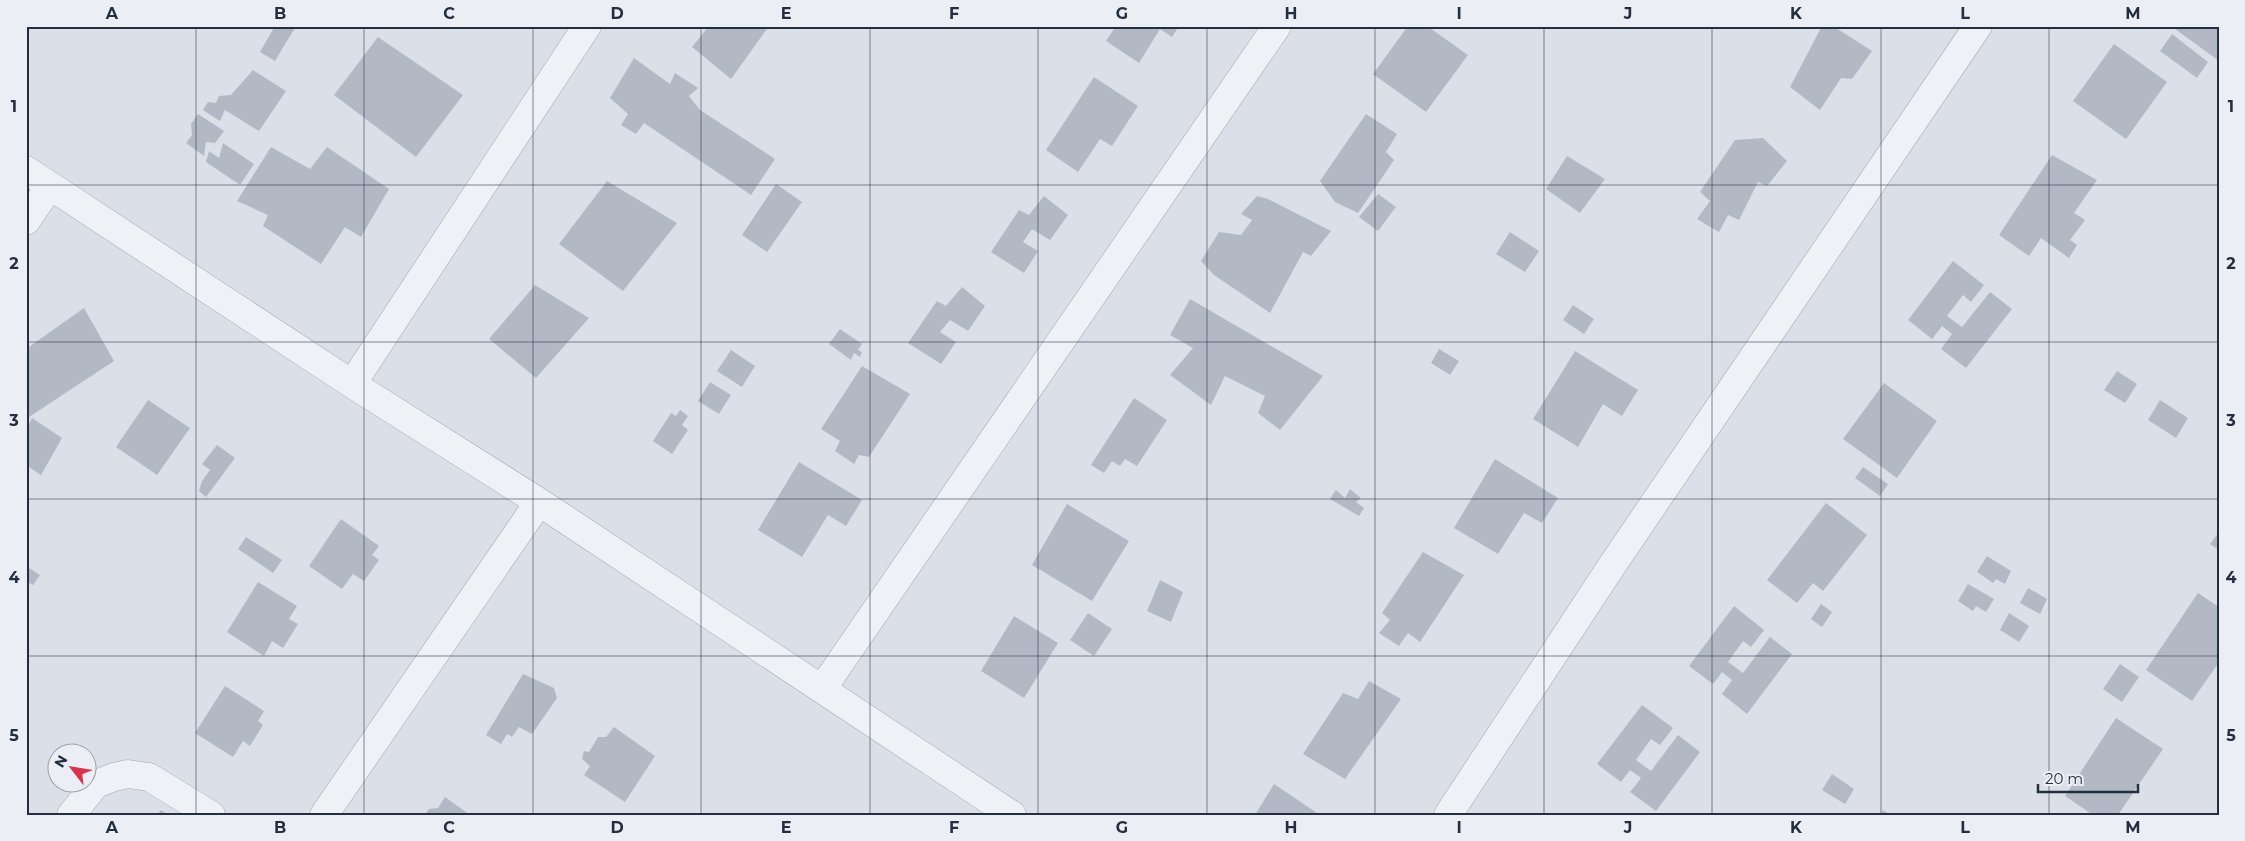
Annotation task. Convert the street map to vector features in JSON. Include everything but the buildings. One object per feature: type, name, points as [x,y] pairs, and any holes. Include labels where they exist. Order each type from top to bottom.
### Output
[{"type":"street","points":[[352,384],[588,26]]},
{"type":"street","points":[[822,689],[1277,26]]},
{"type":"street","points":[[1448,815],[1611,567],[1978,26]]},
{"type":"street","points":[[26,170],[352,384],[539,502],[1012,815]]},
{"type":"street","points":[[26,221],[50,186]]},
{"type":"street","points":[[324,815],[539,502]]},
{"type":"street","points":[[71,815],[96,784],[128,774],[149,777],[211,815]]}]
